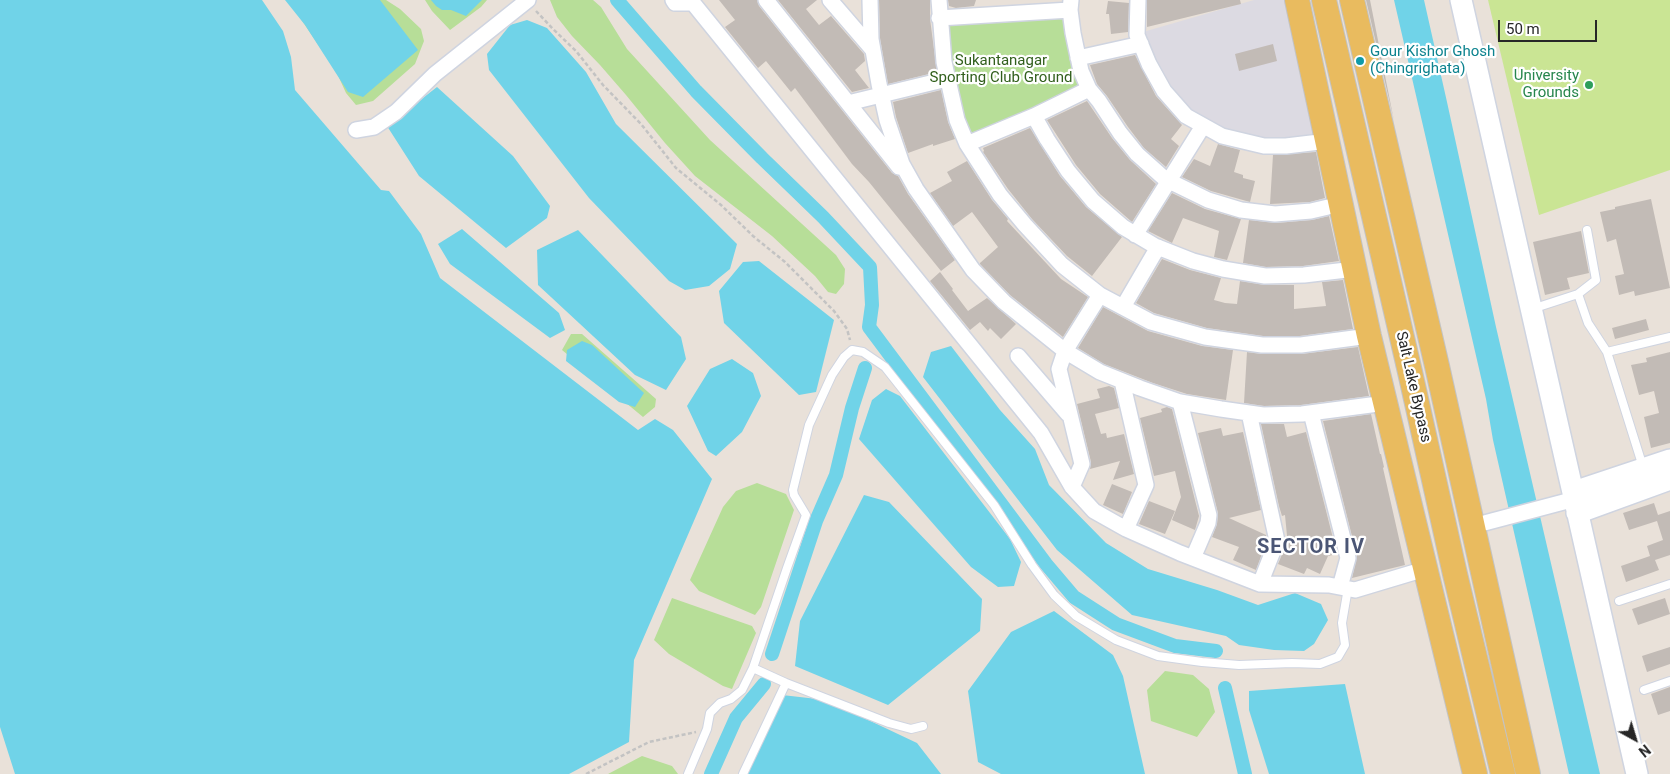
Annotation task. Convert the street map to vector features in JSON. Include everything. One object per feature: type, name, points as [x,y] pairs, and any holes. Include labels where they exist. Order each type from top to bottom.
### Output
[{"type":"main road","name":"Salt Lake Bypass","points":[[1297,0],[1369,336],[1475,774]]},
{"type":"main road","name":"Salt Lake Bypass","points":[[1324,0],[1455,574],[1503,774]]},
{"type":"main road","name":"Salt Lake Bypass","points":[[1352,0],[1435,356],[1484,523],[1528,774]]},
{"type":"street","points":[[673,0],[676,3],[693,2],[1041,433],[1072,487],[1094,511],[1126,529],[1260,584],[1329,585],[1356,590],[1425,570]]},
{"type":"street","points":[[766,0],[916,189],[973,270],[1004,302],[1066,351],[1100,372],[1180,402],[1263,415],[1311,413],[1386,403]]},
{"type":"street","points":[[830,0],[873,50]]},
{"type":"street","points":[[870,0],[871,39],[887,120],[902,164],[916,189]]},
{"type":"street","points":[[939,0],[939,18],[947,79],[957,120],[968,144],[1000,195],[1025,225],[1062,265],[1100,295],[1151,322],[1205,337],[1262,345],[1301,346],[1369,336]]},
{"type":"street","points":[[1138,0],[1137,35],[1149,64],[1164,91],[1186,116],[1222,136],[1264,146],[1286,146],[1328,140]]},
{"type":"street","points":[[1461,0],[1532,309],[1571,502],[1637,774]]},
{"type":"street","points":[[356,130],[374,128],[396,112],[435,74],[528,1]]},
{"type":"street","points":[[939,18],[1011,7],[1070,5],[1078,58],[1081,71],[1089,89],[1137,154],[1165,179],[1208,200],[1241,210],[1275,214],[1311,211],[1341,204]]},
{"type":"street","points":[[1308,47],[1333,41]]},
{"type":"street","points":[[1078,58],[1141,44]]},
{"type":"street","points":[[848,103],[947,79]]},
{"type":"street","points":[[968,144],[1034,116],[1089,89]]},
{"type":"street","points":[[1034,116],[1068,171],[1093,200],[1123,227],[1158,247],[1193,261],[1223,269],[1265,276],[1304,275],[1355,269]]},
{"type":"street","points":[[1135,235],[1203,126]]},
{"type":"street","points":[[1122,307],[1158,247]]},
{"type":"street","points":[[1072,487],[1082,464],[1059,369],[1066,351],[1100,295]]},
{"type":"street","points":[[1018,356],[1070,417]]},
{"type":"street","points":[[1122,381],[1146,486],[1126,529]]},
{"type":"street","points":[[1180,402],[1209,515],[1208,522],[1193,558]]},
{"type":"street","points":[[1250,413],[1277,541],[1260,584]]},
{"type":"street","points":[[1311,413],[1348,558],[1344,588]]},
{"type":"street","points":[[1571,502],[1643,469],[1670,460]]},
{"type":"street","points":[[1484,523],[1670,479]]},
{"type":"lane","points":[[1532,309],[1578,294],[1596,280],[1587,230]]},
{"type":"lane","points":[[1578,294],[1588,323],[1607,352],[1643,469]]},
{"type":"lane","points":[[1607,352],[1670,337]]},
{"type":"lane","points":[[688,774],[707,729],[710,713],[720,703],[731,699],[742,690],[753,668],[786,568],[806,515],[793,490],[809,425],[832,375],[844,357],[852,350],[864,352],[885,367],[994,505],[1054,595],[1076,616],[1116,640],[1158,656],[1202,662],[1239,665],[1320,664],[1338,657],[1345,646],[1342,623],[1344,588]]},
{"type":"lane","points":[[1619,602],[1670,584]]},
{"type":"lane","points":[[753,668],[786,683],[889,723],[911,729],[923,726]]},
{"type":"lane","points":[[1644,690],[1670,681]]},
{"type":"lane","points":[[743,774],[786,683]]},
{"type":"path","points":[[528,1],[552,29],[576,51],[603,85],[641,124],[676,168],[785,262],[834,311],[847,329],[852,350]]},
{"type":"path","points":[[586,774],[649,742],[707,729]]},
{"type":"shaded area","points":[[1254,0],[1288,0],[1320,138],[1258,143],[1189,115],[1166,89],[1143,32]]},
{"type":"green space","points":[[288,0],[386,0],[400,9],[421,29],[424,41],[415,64],[373,101],[356,105],[346,93],[336,71]]},
{"type":"green space","points":[[425,0],[487,0],[481,7],[450,30],[432,11]]},
{"type":"green space","points":[[550,0],[593,0],[601,7],[627,49],[710,140],[836,255],[845,269],[844,284],[836,294],[828,292],[815,276],[772,236],[695,176],[600,65],[572,36],[557,17]]},
{"type":"green space","name":"University Grounds","points":[[1488,0],[1670,0],[1670,170],[1539,215]]},
{"type":"green space","name":"Sukantanagar Sporting Club Ground","points":[[1066,16],[1084,87],[970,138],[951,75],[944,23]]},
{"type":"green space","points":[[571,334],[582,334],[656,399],[655,407],[643,417],[562,350]]},
{"type":"green space","points":[[757,483],[786,494],[794,510],[761,607],[755,615],[699,591],[690,580],[723,507],[736,491]]},
{"type":"green space","points":[[672,598],[752,626],[756,633],[732,689],[723,686],[669,654],[654,640]]},
{"type":"green space","points":[[1165,671],[1193,675],[1209,689],[1215,712],[1197,737],[1151,721],[1147,690]]},
{"type":"green space","points":[[642,756],[672,766],[678,774],[608,774]]},
{"type":"water","points":[[0,0],[262,0],[283,31],[291,57],[295,90],[381,190],[389,191],[421,234],[440,278],[638,430],[655,419],[673,430],[712,479],[634,660],[629,742],[569,774],[15,774],[0,727]]},
{"type":"water","points":[[285,0],[380,0],[418,50],[363,97],[348,92],[305,25]]},
{"type":"water","points":[[431,0],[482,0],[466,16],[451,10],[442,10]]},
{"type":"water","points":[[1394,0],[1424,0],[1496,327],[1600,774],[1569,774],[1493,440],[1486,399]]},
{"type":"water","points":[[527,20],[547,28],[586,72],[616,124],[737,244],[730,269],[709,286],[685,290],[669,281],[589,198],[489,70],[487,54],[510,25]]},
{"type":"water","points":[[437,87],[513,156],[550,206],[547,218],[506,248],[419,176],[387,126]]},
{"type":"water","points":[[462,229],[559,313],[565,330],[550,338],[450,264],[438,244]]},
{"type":"water","points":[[578,230],[681,337],[686,359],[666,390],[635,375],[538,285],[537,250]]},
{"type":"water","points":[[759,261],[834,320],[816,392],[799,395],[724,323],[719,291],[743,262]]},
{"type":"water","points":[[582,341],[592,345],[644,393],[635,407],[619,402],[566,361],[567,350]]},
{"type":"water","points":[[951,346],[1000,410],[1035,449],[1049,485],[1106,543],[1148,569],[1217,590],[1258,605],[1295,593],[1321,604],[1328,620],[1314,644],[1304,651],[1274,650],[1239,645],[1226,636],[1132,615],[1057,550],[923,377],[931,352]]},
{"type":"water","points":[[732,359],[753,373],[761,396],[742,432],[716,456],[708,451],[687,406],[710,369]]},
{"type":"water","points":[[886,389],[900,396],[1010,539],[1021,562],[1014,586],[998,587],[971,567],[859,439],[872,400]]},
{"type":"water","points":[[864,495],[889,502],[982,599],[980,631],[888,705],[795,666],[800,621]]},
{"type":"water","points":[[1054,611],[1113,655],[1123,676],[1145,774],[1001,774],[978,762],[968,691],[1011,632]]},
{"type":"water","points":[[1345,684],[1365,774],[1269,774],[1249,710],[1249,691]]},
{"type":"water","points":[[782,695],[826,700],[917,743],[941,774],[743,774]]},
{"type":"building","points":[[719,0],[757,0],[759,6],[892,173],[898,176],[908,194],[955,260],[941,271],[869,182],[852,164],[795,88],[791,92],[766,61],[758,68],[725,27],[735,20]]},
{"type":"building","points":[[778,0],[817,0],[806,9],[819,25],[831,16],[864,54],[865,61],[855,70],[869,88],[852,92]]},
{"type":"building","points":[[879,0],[930,0],[930,19],[937,72],[888,84],[880,38]]},
{"type":"building","points":[[948,0],[976,0],[974,6],[956,8],[949,6]]},
{"type":"building","points":[[1147,0],[1240,0],[1241,4],[1147,27]]},
{"type":"building","points":[[1366,0],[1370,0],[1394,121]]},
{"type":"building","points":[[1108,1],[1129,3],[1128,32],[1111,34],[1109,14],[1106,14]]},
{"type":"building","points":[[1273,44],[1277,61],[1239,71],[1235,54]]},
{"type":"building","points":[[1135,55],[1156,96],[1182,125],[1171,139],[1179,146],[1166,167],[1144,148],[1128,127],[1097,84],[1090,65]]},
{"type":"building","points":[[941,90],[948,122],[955,139],[908,153],[893,102]]},
{"type":"building","points":[[1087,101],[1112,138],[1130,160],[1156,184],[1132,222],[1100,194],[1076,165],[1047,120]]},
{"type":"building","points":[[1030,128],[1060,176],[1086,207],[1122,237],[1092,276],[1067,256],[1032,219],[1008,189],[983,152],[983,148]]},
{"type":"building","points":[[1218,144],[1240,150],[1234,172],[1243,175],[1243,178],[1255,181],[1250,202],[1211,191],[1182,177],[1194,159],[1210,166]]},
{"type":"building","points":[[1316,152],[1325,198],[1310,202],[1270,204],[1273,155]]},
{"type":"building","points":[[967,161],[992,200],[1008,219],[1007,221],[1061,279],[1088,297],[1063,337],[1010,295],[980,264],[998,247],[972,212],[953,226],[930,193],[952,181],[947,172]]},
{"type":"building","points":[[1172,193],[1205,209],[1241,219],[1227,260],[1214,257],[1219,231],[1183,218],[1172,243],[1148,231]]},
{"type":"building","points":[[1651,199],[1670,288],[1635,296],[1634,291],[1619,295],[1615,276],[1624,274],[1616,239],[1607,242],[1600,212]]},
{"type":"building","points":[[1329,216],[1339,261],[1303,266],[1266,267],[1243,263],[1249,220],[1276,223],[1312,220]]},
{"type":"building","points":[[1581,231],[1589,273],[1567,278],[1570,289],[1545,295],[1533,242]]},
{"type":"building","points":[[1162,259],[1190,270],[1221,278],[1214,300],[1225,303],[1237,304],[1240,281],[1265,285],[1294,285],[1294,309],[1326,306],[1322,282],[1343,280],[1353,329],[1300,336],[1263,336],[1207,328],[1154,313],[1136,303]]},
{"type":"building","points":[[940,272],[968,311],[987,298],[1016,324],[1001,339],[990,328],[988,331],[980,322],[970,330],[930,281]]},
{"type":"building","points":[[1103,307],[1148,331],[1202,346],[1233,350],[1226,400],[1187,394],[1153,383],[1104,364],[1078,348]]},
{"type":"building","points":[[1646,319],[1649,330],[1615,339],[1612,328]]},
{"type":"building","points":[[1358,347],[1369,396],[1301,405],[1264,406],[1244,403],[1247,352],[1301,354]]},
{"type":"building","points":[[1670,352],[1670,443],[1651,448],[1644,417],[1659,413],[1654,391],[1639,395],[1631,365],[1647,362],[1646,358]]},
{"type":"building","points":[[1109,386],[1114,388],[1119,408],[1095,414],[1101,434],[1106,433],[1107,438],[1124,434],[1134,474],[1113,480],[1120,461],[1090,469],[1091,462],[1077,404],[1100,398],[1097,389]]},
{"type":"building","points":[[1167,407],[1172,409],[1199,516],[1195,530],[1172,520],[1181,497],[1175,471],[1154,476],[1140,418],[1162,412],[1161,409]]},
{"type":"building","points":[[1371,414],[1405,565],[1352,578],[1357,556],[1323,421]]},
{"type":"building","points":[[1261,424],[1284,424],[1287,437],[1306,432],[1337,554],[1328,556],[1320,574],[1307,568],[1304,574],[1278,564],[1286,545],[1288,546],[1285,515],[1282,516],[1279,506]]},
{"type":"building","points":[[1221,428],[1223,436],[1243,432],[1261,510],[1229,518],[1266,535],[1267,540],[1256,570],[1233,560],[1239,547],[1212,537],[1217,524],[1218,513],[1198,433]]},
{"type":"building","points":[[1112,484],[1132,492],[1123,514],[1103,505]]},
{"type":"building","points":[[1149,501],[1175,511],[1165,534],[1139,524]]},
{"type":"building","points":[[1654,503],[1658,515],[1670,511],[1670,555],[1655,560],[1659,570],[1626,582],[1621,566],[1650,556],[1647,546],[1663,540],[1657,521],[1629,530],[1623,513]]},
{"type":"building","points":[[1665,598],[1670,614],[1638,625],[1632,609]]},
{"type":"building","points":[[1670,647],[1670,664],[1647,672],[1642,656]]},
{"type":"building","points":[[1670,687],[1670,711],[1658,715],[1651,694]]},
{"type":"waterway","points":[[617,0],[696,91],[823,217],[870,267],[872,305],[869,327],[1046,564],[1074,597],[1116,624],[1175,646],[1216,651]]},
{"type":"waterway","points":[[772,654],[816,521],[836,475],[852,408],[865,368]]},
{"type":"waterway","points":[[711,774],[736,718],[764,684]]},
{"type":"waterway","points":[[1225,688],[1245,774]]},
{"type":"place","name":"Gour Kishor Ghosh (Chingrighata)","points":[[1360,61]]},
{"type":"place","name":"University Grounds","points":[[1589,85]]},
{"type":"district","name":"SECTOR IV","points":[[1311,548]]}]
